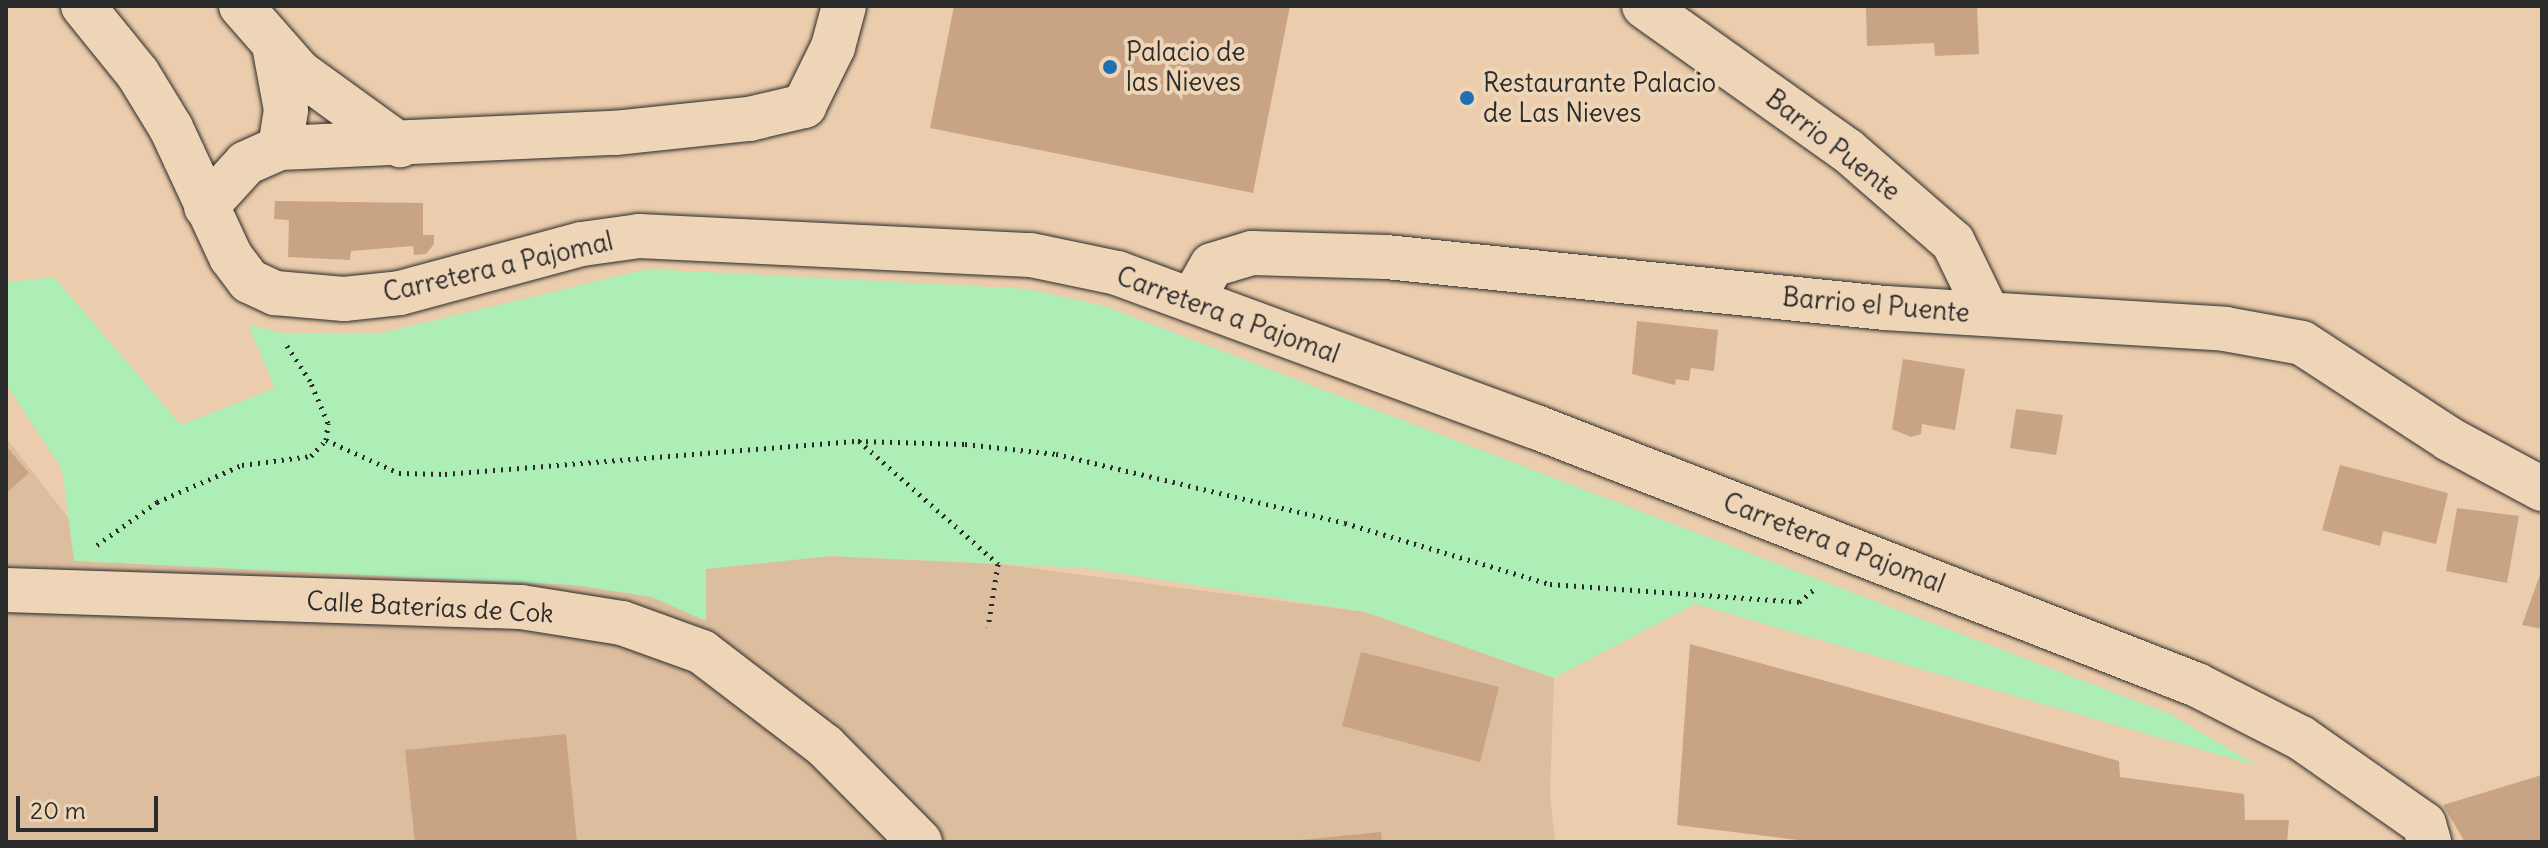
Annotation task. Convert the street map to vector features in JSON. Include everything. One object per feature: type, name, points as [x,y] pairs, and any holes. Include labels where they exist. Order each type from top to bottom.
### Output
[{"type":"street","name":"Carretera a Pajomal","points":[[83,6],[163,114],[206,207],[249,281],[275,293],[344,299],[400,293],[582,244],[639,236],[1031,255],[1117,273],[1839,545],[2197,685],[2301,738],[2424,824],[2429,842]]},
{"type":"street","points":[[241,6],[299,72],[400,145]]},
{"type":"street","points":[[206,207],[246,163],[280,148],[615,133],[749,119],[804,106],[833,47],[844,6]]},
{"type":"street","name":"Barrio Puente","points":[[1644,6],[1847,150],[1953,242],[1988,314]]},
{"type":"street","points":[[274,45],[285,99],[280,148]]},
{"type":"street","name":"Barrio el Puente","points":[[1192,300],[1212,265],[1252,253],[1386,257],[1988,314],[2225,329],[2302,343],[2449,439],[2542,489]]},
{"type":"street","name":"Calle Baterías de Cok","points":[[7,588],[521,607],[622,623],[702,652],[825,746],[920,842]]},
{"type":"path","points":[[87,592],[92,548],[157,502],[242,465],[311,456],[326,440],[322,404],[280,333],[275,293]]},
{"type":"path","points":[[326,440],[399,473],[445,474],[858,441],[965,444],[1056,454],[1345,523],[1550,584],[1799,602],[1824,582],[1839,545]]},
{"type":"path","points":[[858,441],[998,564],[988,627]]},
{"type":"shaded area","points":[[6,438],[92,548],[705,569],[830,556],[998,564],[1365,612],[1554,678],[1550,794],[1555,842],[6,842]]},
{"type":"green space","points":[[648,269],[1027,289],[1104,306],[2170,714],[2258,766],[1695,604],[1554,678],[1365,612],[1086,568],[830,556],[706,569],[706,621],[652,597],[574,585],[74,561],[62,469],[6,384],[6,282],[54,277],[181,425],[275,388],[248,324],[280,333],[382,333]]},
{"type":"building","name":"Palacio de las Nieves","points":[[954,6],[1290,6],[1253,193],[930,128]]},
{"type":"building","points":[[1977,6],[1979,54],[1935,56],[1934,43],[1867,46],[1866,8]]},
{"type":"building","points":[[275,201],[423,203],[423,235],[434,235],[434,244],[426,254],[414,255],[413,246],[351,251],[350,260],[288,257],[289,220],[274,219]]},
{"type":"building","points":[[1637,321],[1718,330],[1714,371],[1691,368],[1689,381],[1676,379],[1675,385],[1632,374]]},
{"type":"building","points":[[1903,359],[1965,369],[1955,430],[1922,424],[1921,434],[1911,437],[1892,429]]},
{"type":"building","points":[[2016,409],[2063,415],[2056,455],[2010,448]]},
{"type":"building","points":[[6,446],[29,473],[6,493]]},
{"type":"building","points":[[2340,465],[2448,493],[2436,544],[2383,531],[2380,546],[2322,530]]},
{"type":"building","points":[[2457,508],[2519,516],[2507,583],[2446,571]]},
{"type":"building","points":[[2542,569],[2542,629],[2522,625]]},
{"type":"building","points":[[1690,644],[2119,761],[2120,777],[2244,794],[2245,820],[2289,820],[2287,842],[1814,842],[1677,825]]},
{"type":"building","points":[[1361,652],[1499,687],[1480,762],[1342,726]]},
{"type":"building","points":[[566,734],[577,842],[415,842],[405,750]]},
{"type":"building","points":[[2542,775],[2542,842],[2465,842],[2443,805]]},
{"type":"building","points":[[1381,832],[1382,842],[1301,842],[1301,840]]},
{"type":"place","name":"Palacio de las Nieves","points":[[1110,67]]},
{"type":"place","name":"Restaurante Palacio de Las Nieves","points":[[1467,98]]}]
